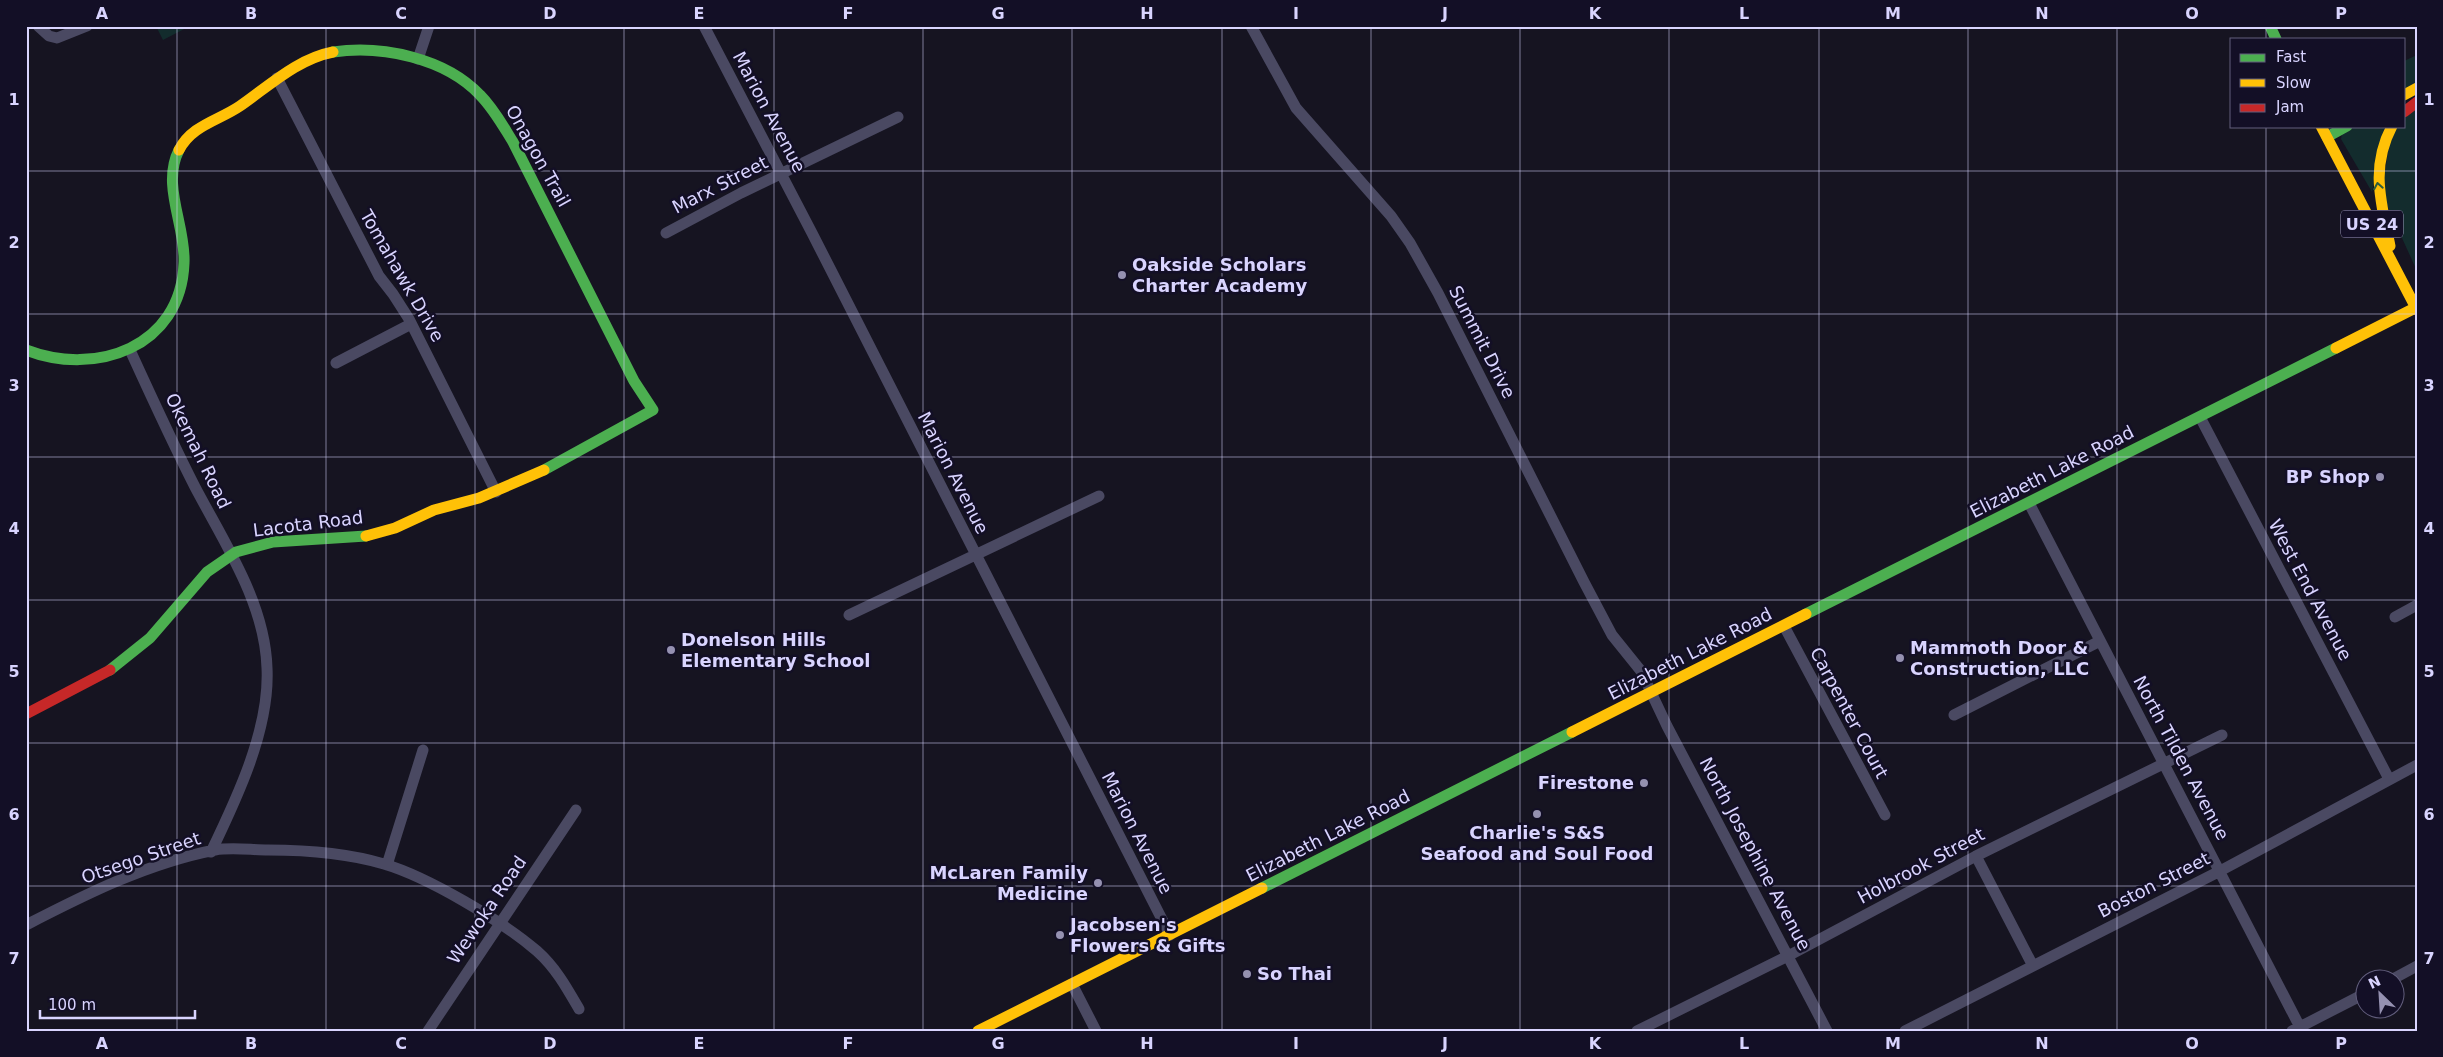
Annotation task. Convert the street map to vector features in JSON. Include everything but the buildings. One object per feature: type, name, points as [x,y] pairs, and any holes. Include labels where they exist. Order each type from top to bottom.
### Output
[{"type":"main road","points":[[2270,26],[2276,38]]},
{"type":"main road","name":"Onagon Trail","points":[[26,350],[41,356],[64,361],[94,360],[130,350],[150,336],[173,308],[185,270],[183,240],[170,179],[175,155],[185,140],[204,125],[238,107],[277,78],[310,59],[338,52],[391,52],[418,58],[450,72],[490,106],[513,142],[634,381],[653,410],[620,430],[496,492]]},
{"type":"main road","points":[[2406,110],[2417,102]]},
{"type":"main road","name":"US 24","points":[[2322,128],[2416,309]]},
{"type":"main road","points":[[2327,137],[2343,128]]},
{"type":"main road","points":[[2391,128],[2383,142],[2376,174],[2395,268]]},
{"type":"main road","name":"Elizabeth Lake Road","points":[[978,1031],[2416,309]]},
{"type":"main road","name":"Lacota Road","points":[[26,714],[98,676],[138,649],[193,586],[213,566],[231,555],[275,542],[358,537],[389,530],[436,510],[496,492]]},
{"type":"street","points":[[38,26],[49,36],[57,38],[87,26]]},
{"type":"street","points":[[418,58],[430,26]]},
{"type":"street","name":"Marion Avenue","points":[[704,26],[1170,935]]},
{"type":"street","name":"Summit Drive","points":[[1251,26],[1296,108],[1391,216],[1410,243],[1438,293],[1612,635],[1641,671],[1651,693]]},
{"type":"street","name":"Tomahawk Drive","points":[[277,78],[378,276],[393,294],[411,324],[496,492]]},
{"type":"street","name":"Marx Street","points":[[666,233],[898,117]]},
{"type":"street","points":[[336,363],[411,324]]},
{"type":"street","name":"Okemah Road","points":[[130,350],[175,446],[231,555],[261,623],[267,669],[266,701],[260,731],[211,852]]},
{"type":"street","name":"West End Avenue","points":[[2200,417],[2389,779]]},
{"type":"street","points":[[849,615],[1099,496]]},
{"type":"street","name":"North Tilden Avenue","points":[[2029,503],[2220,871],[2298,1029]]},
{"type":"street","points":[[2395,617],[2417,606]]},
{"type":"street","name":"Carpenter Court","points":[[1784,626],[1885,816]]},
{"type":"street","points":[[1954,715],[2100,641]]},
{"type":"street","name":"North Josephine Avenue","points":[[1651,693],[1828,1031]]},
{"type":"street","name":"Holbrook Street","points":[[1638,1031],[1788,956],[1976,856],[2222,736]]},
{"type":"street","points":[[387,865],[423,750]]},
{"type":"street","name":"Boston Street","points":[[1905,1031],[2220,871],[2417,765]]},
{"type":"street","name":"Wewoka Road","points":[[428,1031],[576,810]]},
{"type":"street","name":"Otsego Street","points":[[26,925],[122,879],[211,852],[303,850],[336,854],[387,865],[461,900],[499,924],[538,952],[562,979],[579,1009]]},
{"type":"street","points":[[1976,856],[2033,966]]},
{"type":"street","points":[[1072,984],[1096,1031]]},
{"type":"street","points":[[2298,1029],[2356,997]]},
{"type":"green space","points":[[156,26],[190,26],[163,40]]},
{"type":"green space","points":[[2417,55],[2417,84],[2406,89],[2406,60]]},
{"type":"green space","points":[[2417,107],[2417,271],[2382,194],[2390,137],[2395,128],[2406,128],[2406,116]]},
{"type":"green space","points":[[2352,128],[2385,128],[2372,192],[2341,139],[2342,134]]},
{"type":"traffic: fast","points":[[2270,26],[2276,38]]},
{"type":"traffic: fast","points":[[333,52],[352,50],[372,51],[412,57],[431,63],[466,82],[485,100],[513,142],[634,381],[653,410],[544,470]]},
{"type":"traffic: fast","points":[[2327,137],[2343,128]]},
{"type":"traffic: fast","points":[[26,350],[53,357],[80,360],[106,356],[130,348],[151,335],[168,316],[179,292],[184,263],[184,249],[172,177],[174,163],[179,150]]},
{"type":"traffic: fast","points":[[1806,614],[2336,348]]},
{"type":"traffic: fast","points":[[110,670],[150,638],[207,572],[236,552],[273,542],[366,536]]},
{"type":"traffic: fast","points":[[1262,888],[1572,732]]},
{"type":"traffic: slow","points":[[179,150],[184,142],[198,129],[240,106],[284,74],[307,61],[333,52]]},
{"type":"traffic: slow","points":[[2406,94],[2417,88]]},
{"type":"traffic: slow","points":[[2322,128],[2417,310]]},
{"type":"traffic: slow","points":[[2390,246],[2381,200],[2379,171],[2385,141],[2391,128]]},
{"type":"traffic: slow","points":[[2336,348],[2417,307]]},
{"type":"traffic: slow","points":[[366,536],[395,528],[434,510],[479,498],[544,470]]},
{"type":"traffic: slow","points":[[1572,732],[1806,614]]},
{"type":"traffic: slow","points":[[978,1031],[1262,888]]},
{"type":"traffic: jam","points":[[2406,110],[2417,102]]},
{"type":"traffic: jam","points":[[26,714],[110,670]]},
{"type":"place","name":"Oakside Scholars Charter Academy","points":[[1122,275]]},
{"type":"place","name":"BP Shop","points":[[2380,477]]},
{"type":"place","name":"Donelson Hills Elementary School","points":[[671,650]]},
{"type":"place","name":"Mammoth Door & Construction, LLC","points":[[1900,658]]},
{"type":"place","name":"Firestone","points":[[1644,783]]},
{"type":"place","name":"Charlie's S&S Seafood and Soul Food","points":[[1537,814]]},
{"type":"place","name":"McLaren Family Medicine","points":[[1098,883]]},
{"type":"place","name":"Jacobsen's Flowers & Gifts","points":[[1060,935]]},
{"type":"place","name":"So Thai","points":[[1247,974]]}]
